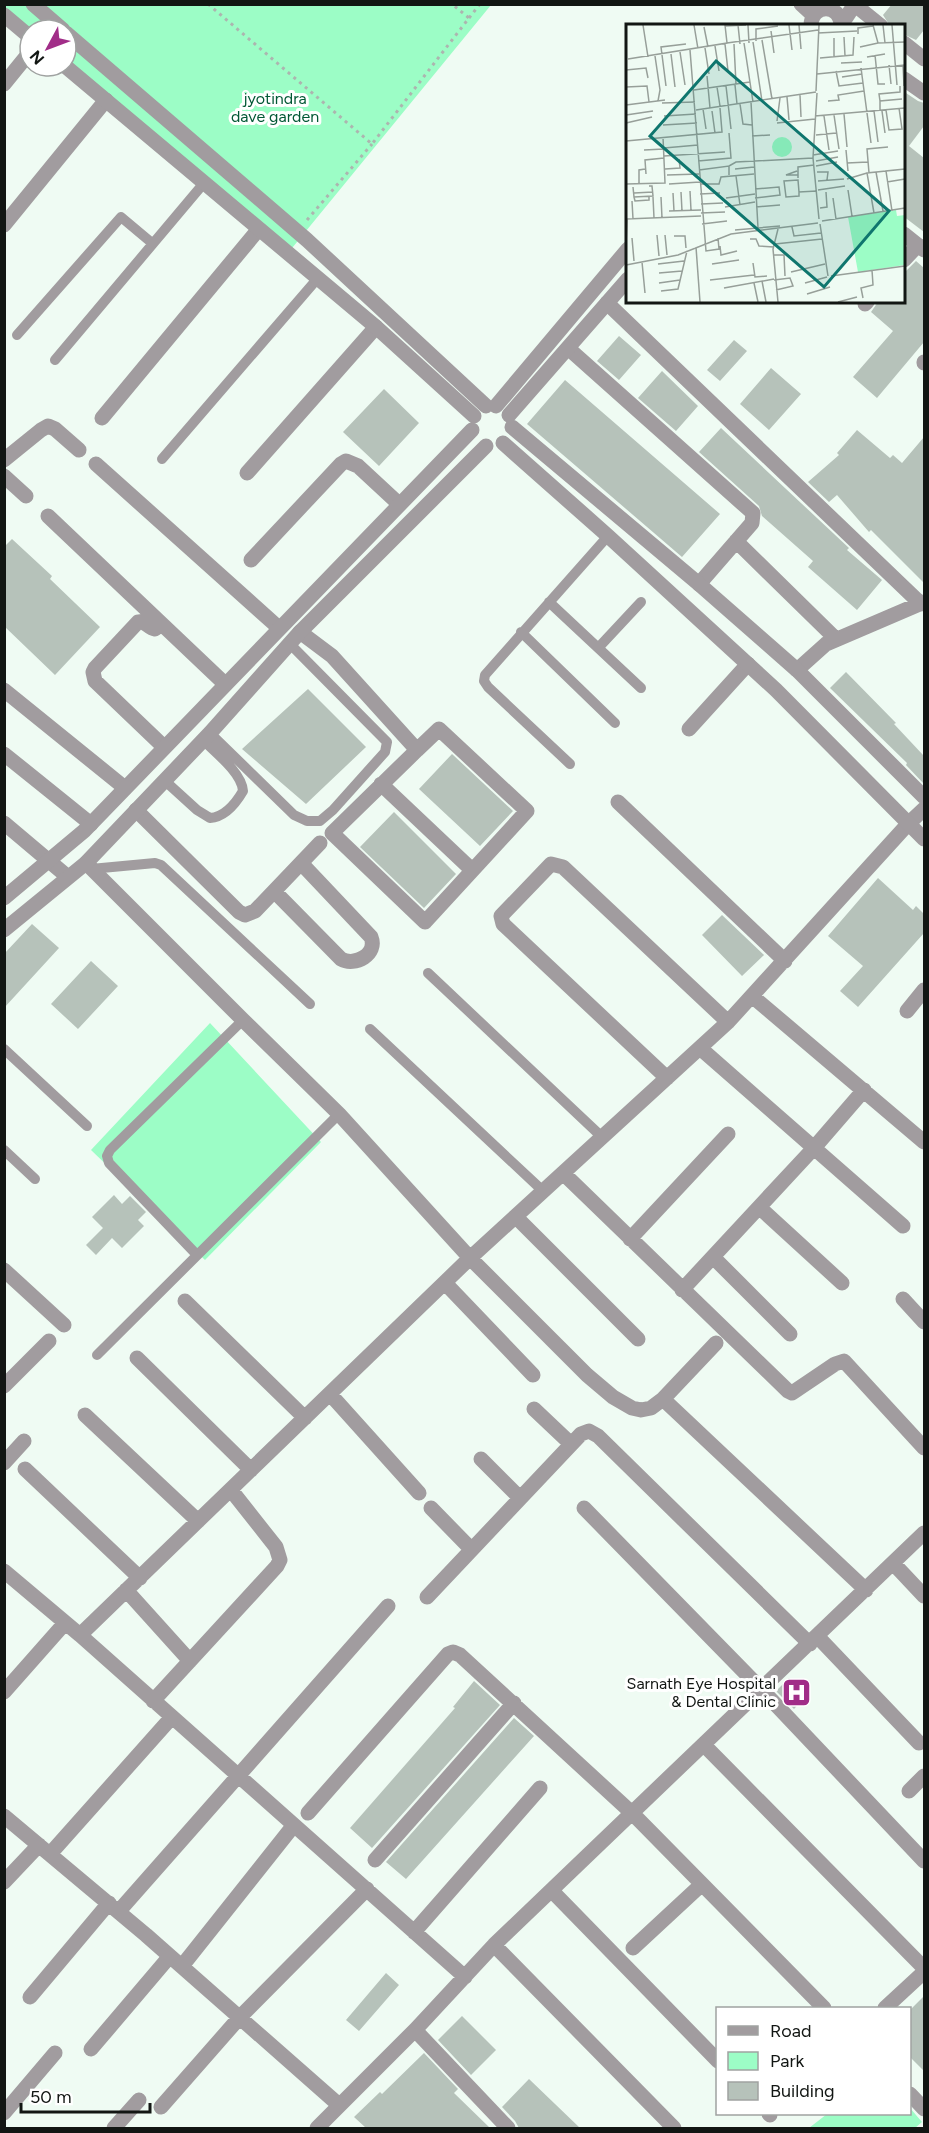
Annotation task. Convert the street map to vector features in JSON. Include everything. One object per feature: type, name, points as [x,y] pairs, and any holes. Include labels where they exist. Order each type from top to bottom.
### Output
[{"type":"street","points":[[33,4],[49,18]]},
{"type":"street","points":[[801,4],[819,13],[835,11],[839,15],[841,24]]},
{"type":"street","points":[[842,24],[855,5],[879,24]]},
{"type":"street","points":[[4,15],[18,27]]},
{"type":"street","points":[[78,43],[297,232],[491,406],[505,410],[511,421],[797,670],[924,797]]},
{"type":"street","points":[[905,44],[924,59]]},
{"type":"street","points":[[4,84],[18,67]]},
{"type":"street","points":[[78,77],[376,327],[473,423],[477,440],[486,446],[497,446],[511,434],[511,421],[626,280]]},
{"type":"street","points":[[905,80],[924,93]]},
{"type":"street","points":[[4,225],[106,100]]},
{"type":"street","points":[[102,418],[258,230]]},
{"type":"street","points":[[905,235],[921,247],[905,259]]},
{"type":"street","points":[[4,897],[91,824],[399,504],[473,423],[480,409],[491,406],[626,250]]},
{"type":"street","points":[[607,303],[923,603],[825,644],[797,670]]},
{"type":"street","points":[[247,473],[376,327]]},
{"type":"street","points":[[569,349],[753,513],[752,523],[699,584]]},
{"type":"street","points":[[4,460],[48,426],[80,450]]},
{"type":"street","points":[[503,443],[609,536],[776,690],[924,839]]},
{"type":"street","points":[[4,930],[68,877],[88,866],[136,810],[300,632],[486,446]]},
{"type":"street","points":[[250,560],[346,461],[358,466],[399,504]]},
{"type":"street","points":[[96,464],[279,628]]},
{"type":"street","points":[[4,476],[26,496]]},
{"type":"street","points":[[48,516],[225,684]]},
{"type":"street","points":[[736,541],[836,639]]},
{"type":"street","points":[[161,624],[155,629],[144,622],[138,622],[93,672],[95,681],[164,747]]},
{"type":"street","points":[[300,632],[332,656],[417,750]]},
{"type":"street","points":[[689,729],[748,664]]},
{"type":"street","points":[[4,690],[125,788]]},
{"type":"street","points":[[439,729],[527,811],[425,922],[332,832],[417,750],[439,729]]},
{"type":"street","points":[[4,754],[91,824]]},
{"type":"street","points":[[381,784],[472,870]]},
{"type":"street","points":[[618,802],[785,961]]},
{"type":"street","points":[[80,1635],[470,1258],[728,1022],[924,809]]},
{"type":"street","points":[[136,810],[239,912],[245,915],[255,911],[320,843]]},
{"type":"street","points":[[4,824],[68,877]]},
{"type":"street","points":[[274,891],[341,959],[353,963],[361,960],[372,949],[371,937],[301,862]]},
{"type":"street","points":[[667,1078],[504,924],[501,916],[551,864],[563,867],[728,1022]]},
{"type":"street","points":[[88,866],[339,1114],[470,1258],[587,1375],[613,1397],[632,1408],[641,1410],[651,1408],[663,1399],[716,1343]]},
{"type":"street","points":[[908,1011],[924,990]]},
{"type":"street","points":[[752,996],[924,1142]]},
{"type":"street","points":[[700,1048],[903,1226]]},
{"type":"street","points":[[682,1290],[813,1149],[864,1090]]},
{"type":"street","points":[[630,1239],[728,1134]]},
{"type":"street","points":[[563,1173],[682,1290],[792,1393],[835,1364],[844,1361],[924,1448]]},
{"type":"street","points":[[759,1207],[842,1283]]},
{"type":"street","points":[[516,1216],[638,1339]]},
{"type":"street","points":[[713,1257],[790,1334]]},
{"type":"street","points":[[4,1270],[64,1325]]},
{"type":"street","points":[[445,1283],[533,1376]]},
{"type":"street","points":[[903,1299],[924,1322]]},
{"type":"street","points":[[185,1301],[304,1419]]},
{"type":"street","points":[[4,1386],[49,1341]]},
{"type":"street","points":[[137,1358],[251,1470]]},
{"type":"street","points":[[330,1394],[419,1493]]},
{"type":"street","points":[[663,1399],[866,1590]]},
{"type":"street","points":[[534,1409],[571,1444]]},
{"type":"street","points":[[85,1415],[198,1521]]},
{"type":"street","points":[[427,1597],[571,1444],[581,1434],[589,1431],[598,1436],[919,1743]]},
{"type":"street","points":[[4,1463],[24,1441]]},
{"type":"street","points":[[481,1459],[520,1498]]},
{"type":"street","points":[[25,1469],[140,1578]]},
{"type":"street","points":[[153,1701],[278,1566],[280,1560],[276,1547],[231,1490]]},
{"type":"street","points":[[431,1508],[471,1549]]},
{"type":"street","points":[[584,1508],[762,1690],[924,1861]]},
{"type":"street","points":[[317,2128],[415,2030],[494,1945],[924,1533]]},
{"type":"street","points":[[893,1563],[924,1596]]},
{"type":"street","points":[[4,1571],[80,1635],[465,1977]]},
{"type":"street","points":[[126,1590],[190,1661]]},
{"type":"street","points":[[30,1997],[238,1775],[388,1606]]},
{"type":"street","points":[[4,1692],[65,1623]]},
{"type":"street","points":[[308,1813],[448,1654],[453,1652],[460,1655],[514,1703],[633,1814],[823,2007]]},
{"type":"street","points":[[375,1860],[514,1703]]},
{"type":"street","points":[[4,1882],[45,1850],[172,1717]]},
{"type":"street","points":[[704,1745],[924,1970],[886,2007]]},
{"type":"street","points":[[909,1791],[924,1776]]},
{"type":"street","points":[[414,1932],[540,1788]]},
{"type":"street","points":[[4,1816],[114,1907],[339,2105]]},
{"type":"street","points":[[182,1966],[294,1825]]},
{"type":"street","points":[[633,1948],[701,1885]]},
{"type":"street","points":[[161,2107],[240,2017],[366,1889]]},
{"type":"street","points":[[552,1891],[716,2060]]},
{"type":"street","points":[[494,1945],[674,2128]]},
{"type":"street","points":[[92,2049],[170,1956]]},
{"type":"street","points":[[415,2030],[508,2128]]},
{"type":"street","points":[[4,2113],[55,2053]]},
{"type":"street","points":[[911,2096],[924,2109]]},
{"type":"street","points":[[114,2128],[139,2100]]},
{"type":"lane","points":[[55,360],[204,183]]},
{"type":"lane","points":[[18,335],[121,217],[152,243]]},
{"type":"lane","points":[[162,459],[318,278]]},
{"type":"lane","points":[[570,764],[484,681],[489,669],[609,536]]},
{"type":"lane","points":[[549,602],[641,688]]},
{"type":"lane","points":[[598,647],[641,602]]},
{"type":"lane","points":[[521,632],[615,723]]},
{"type":"lane","points":[[206,736],[294,815],[308,821],[320,821],[333,810],[385,752],[387,742],[290,644]]},
{"type":"lane","points":[[164,780],[197,810],[210,818],[223,814],[231,807],[243,791],[243,785],[206,736]]},
{"type":"lane","points":[[88,866],[149,863],[160,865],[310,1004]]},
{"type":"lane","points":[[428,973],[602,1137]]},
{"type":"lane","points":[[197,1255],[109,1163],[107,1156],[110,1150],[243,1020]]},
{"type":"lane","points":[[370,1029],[543,1191]]},
{"type":"lane","points":[[4,1049],[87,1125]]},
{"type":"lane","points":[[97,1355],[339,1114]]},
{"type":"lane","points":[[4,1150],[35,1179]]},
{"type":"path","points":[[208,4],[372,144]]},
{"type":"path","points":[[452,4],[469,18]]},
{"type":"path","points":[[297,232],[372,144],[480,4]]},
{"type":"green space","name":"jyotindra dave garden","points":[[5,4],[491,5],[288,253],[78,74],[78,18],[18,18],[18,21],[5,12]]},
{"type":"green space","points":[[210,1023],[321,1142],[205,1260],[91,1150]]},
{"type":"green space","points":[[911,2109],[922,2122],[915,2128],[809,2128],[826,2115],[911,2115]]},
{"type":"building","points":[[892,4],[924,4],[924,30],[916,40],[905,35],[905,24],[889,24],[883,15]]},
{"type":"building","points":[[905,92],[924,103],[924,126],[909,146],[924,158],[924,232],[905,218]]},
{"type":"building","points":[[916,261],[924,268],[924,342],[877,398],[853,377],[893,331],[871,312],[877,303],[905,303],[905,272]]},
{"type":"building","points":[[619,336],[641,355],[619,380],[597,361]]},
{"type":"building","points":[[734,340],[747,351],[720,381],[707,370]]},
{"type":"building","points":[[771,368],[801,394],[769,430],[740,404]]},
{"type":"building","points":[[662,371],[698,406],[676,431],[638,398]]},
{"type":"building","points":[[565,380],[720,514],[682,557],[527,424]]},
{"type":"building","points":[[384,389],[419,423],[379,466],[343,432]]},
{"type":"building","points":[[721,428],[849,548],[847,550],[882,580],[857,610],[808,567],[813,561],[762,516],[759,506],[699,452]]},
{"type":"building","points":[[857,430],[890,458],[893,455],[902,463],[924,437],[924,583],[871,530],[869,532],[837,495],[829,502],[808,482],[839,455],[837,453]]},
{"type":"building","points":[[12,539],[52,576],[50,579],[100,627],[55,675],[4,626],[4,547]]},
{"type":"building","points":[[846,672],[896,723],[894,724],[924,756],[924,784],[906,765],[907,763],[830,688]]},
{"type":"building","points":[[308,689],[366,747],[306,804],[242,749]]},
{"type":"building","points":[[452,754],[513,811],[480,846],[419,789]]},
{"type":"building","points":[[394,812],[456,874],[424,908],[360,847]]},
{"type":"building","points":[[878,878],[913,910],[916,906],[924,914],[924,933],[858,1007],[840,991],[863,966],[828,936]]},
{"type":"building","points":[[722,915],[764,955],[742,976],[702,935]]},
{"type":"building","points":[[32,924],[59,948],[4,1008],[4,954]]},
{"type":"building","points":[[91,961],[118,986],[78,1029],[51,1004]]},
{"type":"building","points":[[114,1195],[122,1204],[130,1196],[146,1212],[138,1220],[144,1226],[122,1248],[112,1238],[96,1255],[86,1245],[103,1228],[92,1217]]},
{"type":"building","points":[[789,1678],[807,1695],[794,1709],[776,1691]]},
{"type":"building","points":[[474,1681],[500,1705],[372,1848],[350,1828],[455,1708],[453,1707]]},
{"type":"building","points":[[514,1718],[534,1736],[406,1879],[386,1862]]},
{"type":"building","points":[[386,1973],[399,1985],[359,2031],[346,2020]]},
{"type":"building","points":[[924,1996],[924,2071],[911,2058],[911,2009]]},
{"type":"building","points":[[462,2016],[496,2050],[471,2075],[438,2040]]},
{"type":"building","points":[[424,2053],[458,2089],[454,2093],[490,2128],[366,2128],[354,2117],[380,2092],[382,2094]]},
{"type":"building","points":[[529,2079],[580,2128],[519,2128],[502,2107]]},
{"type":"place","name":"Sarnath Eye Hospital & Dental Clinic","points":[[797,1692]]}]
